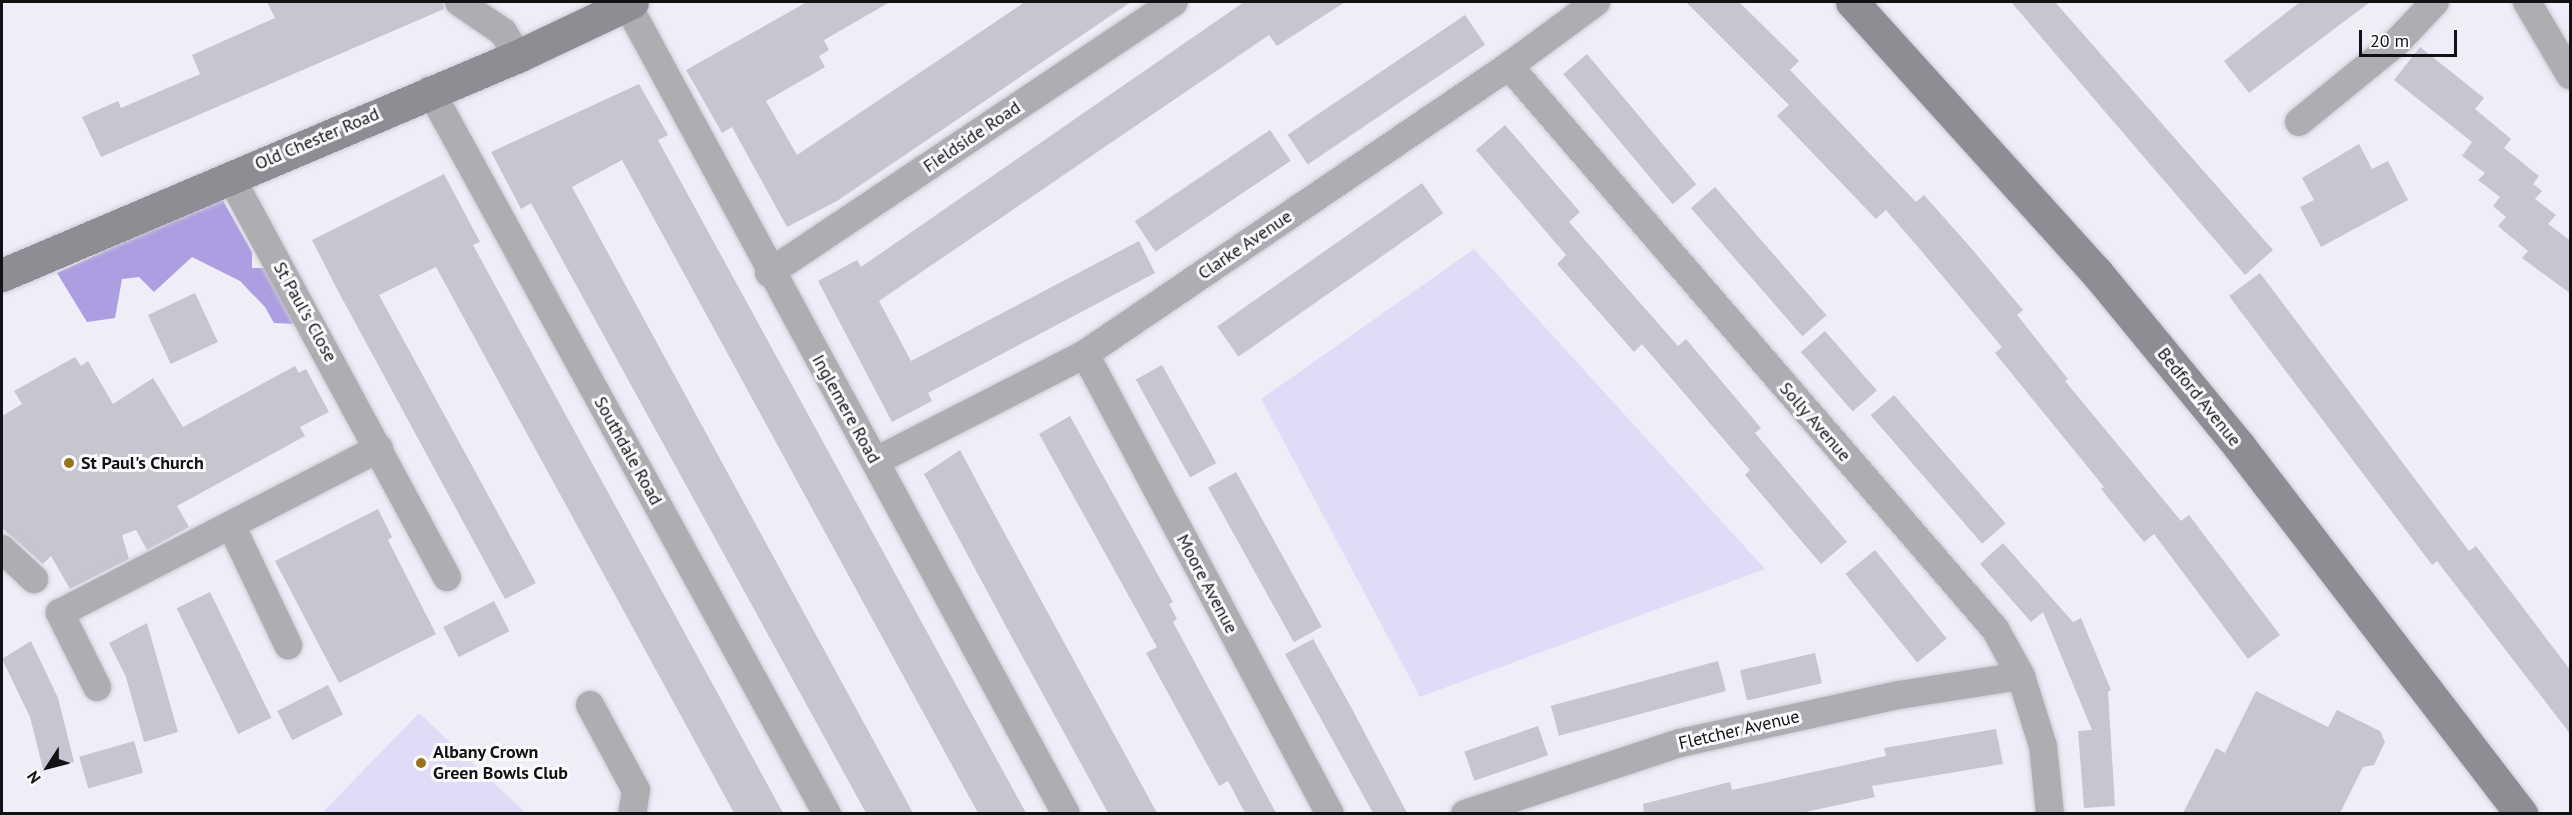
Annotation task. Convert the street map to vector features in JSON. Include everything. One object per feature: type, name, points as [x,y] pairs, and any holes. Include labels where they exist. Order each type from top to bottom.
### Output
[{"type":"main road","name":"Bedford Avenue","points":[[1852,2],[2097,273],[2239,446],[2521,813]]},
{"type":"main road","name":"Old Chester Road","points":[[2,274],[430,90],[518,56],[629,3]]},
{"type":"street","points":[[459,2],[503,32],[518,56]]},
{"type":"street","name":"Fieldside Road","points":[[769,273],[1174,2]]},
{"type":"street","name":"Clarke Avenue","points":[[876,461],[1085,354],[1509,66],[1596,2]]},
{"type":"street","points":[[2299,122],[2397,42],[2435,2]]},
{"type":"street","points":[[2528,2],[2571,75]]},
{"type":"street","name":"Inglemere Road","points":[[629,3],[769,273],[876,461],[1066,813]]},
{"type":"street","name":"Solly Avenue","points":[[1509,66],[1995,629],[2020,676],[2043,746],[2050,813]]},
{"type":"street","name":"Southdale Road","points":[[430,90],[827,813]]},
{"type":"street","name":"St Paul's Close","points":[[230,176],[447,577]]},
{"type":"street","name":"Moore Avenue","points":[[1085,354],[1330,813]]},
{"type":"street","points":[[97,687],[60,613],[232,527],[379,448]]},
{"type":"street","points":[[232,527],[288,645]]},
{"type":"street","points":[[2,549],[34,579]]},
{"type":"street","name":"Fletcher Avenue","points":[[1466,813],[1680,743],[1899,695],[2020,676]]},
{"type":"street","points":[[590,705],[636,790],[632,813]]},
{"type":"shaded area","points":[[221,197],[252,252],[252,268],[267,268],[297,324],[274,323],[265,307],[240,281],[192,257],[154,292],[139,277],[122,279],[115,318],[87,322],[57,273]]},
{"type":"shaded area","points":[[1474,249],[1765,569],[1420,697],[1261,399]]},
{"type":"shaded area","name":"Albany Crown Green Bowls Club","points":[[419,713],[526,813],[322,813]]},
{"type":"building","points":[[267,2],[443,2],[444,9],[101,157],[82,117],[118,101],[121,108],[200,74],[192,55],[275,18]]},
{"type":"building","points":[[807,2],[890,2],[824,40],[829,50],[819,56],[825,67],[766,101],[797,155],[1025,2],[1131,2],[837,201],[787,227],[732,127],[722,133],[686,70]]},
{"type":"building","points":[[1244,2],[1345,2],[1277,46],[1269,35],[879,301],[911,361],[1139,241],[1155,273],[928,393],[932,401],[892,422],[818,281],[857,260],[861,267]]},
{"type":"building","points":[[1686,2],[1739,2],[1799,61],[1790,70],[1916,202],[1924,195],[1971,248],[2023,310],[2017,315],[2068,379],[2065,381],[2181,521],[2189,515],[2280,635],[2248,659],[2154,534],[2144,542],[2101,489],[2104,487],[1995,353],[2002,347],[1918,247],[1886,210],[1876,219],[1777,116],[1789,105]]},
{"type":"building","points":[[2011,2],[2055,2],[2273,250],[2245,275]]},
{"type":"building","points":[[2300,2],[2370,2],[2249,93],[2224,61]]},
{"type":"building","points":[[1465,15],[1485,45],[1308,165],[1288,135]]},
{"type":"building","points":[[2420,47],[2484,98],[2475,109],[2511,139],[2504,148],[2539,176],[2533,184],[2542,191],[2535,199],[2556,215],[2548,224],[2571,241],[2571,294],[2522,258],[2528,251],[2498,226],[2506,217],[2493,206],[2500,197],[2478,180],[2485,173],[2462,156],[2472,142],[2394,80]]},
{"type":"building","points":[[1587,54],[1696,184],[1673,204],[1563,74]]},
{"type":"building","points":[[639,84],[668,135],[658,140],[1026,813],[978,813],[622,160],[572,187],[913,813],[866,813],[531,203],[521,209],[491,152]]},
{"type":"building","points":[[1505,125],[1580,212],[1569,222],[1678,346],[1686,339],[1761,428],[1755,433],[1847,542],[1821,564],[1745,475],[1750,470],[1642,344],[1634,352],[1557,264],[1566,255],[1476,150]]},
{"type":"building","points":[[1270,130],[1291,161],[1156,252],[1135,221]]},
{"type":"building","points":[[2359,144],[2372,169],[2388,161],[2408,200],[2321,247],[2300,207],[2314,200],[2302,178]]},
{"type":"building","points":[[444,174],[480,242],[473,245],[783,813],[734,813],[436,267],[379,295],[536,583],[505,599],[338,291],[312,240]]},
{"type":"building","points":[[1422,183],[1443,213],[1238,357],[1217,326]]},
{"type":"building","points":[[1715,187],[1827,315],[1802,336],[1691,208]]},
{"type":"building","points":[[2260,273],[2469,551],[2476,546],[2571,671],[2571,735],[2437,561],[2432,565],[2229,296]]},
{"type":"building","points":[[195,293],[218,342],[171,364],[148,315]]},
{"type":"building","points":[[1825,331],[1877,391],[1853,412],[1801,352]]},
{"type":"building","points":[[75,357],[81,366],[88,361],[113,404],[153,378],[183,427],[295,366],[299,373],[306,369],[329,412],[300,427],[305,436],[177,506],[189,527],[147,550],[136,530],[122,535],[129,559],[70,589],[51,556],[43,564],[2,528],[2,416],[22,404],[14,391]]},
{"type":"building","points":[[1162,365],[1216,463],[1190,478],[1136,380]]},
{"type":"building","points":[[1894,395],[2006,523],[1982,544],[1871,415]]},
{"type":"building","points":[[1070,416],[1173,602],[1169,604],[1177,619],[1173,622],[1276,813],[1245,813],[1228,781],[1219,786],[1146,653],[1157,647],[1039,434]]},
{"type":"building","points":[[960,450],[1157,813],[1108,813],[1016,645],[924,474]]},
{"type":"building","points":[[1236,472],[1322,627],[1294,642],[1208,488]]},
{"type":"building","points":[[378,509],[392,537],[388,540],[436,634],[339,683],[275,561]]},
{"type":"building","points":[[2003,543],[2073,622],[2081,618],[2111,690],[2108,692],[2115,806],[2084,808],[2078,731],[2092,730],[2043,612],[2031,622],[1980,564]]},
{"type":"building","points":[[1875,550],[1947,639],[1917,663],[1845,574]]},
{"type":"building","points":[[210,592],[271,718],[238,734],[177,608]]},
{"type":"building","points":[[494,601],[509,631],[459,657],[443,627]]},
{"type":"building","points":[[147,623],[178,732],[144,742],[126,677],[109,643]]},
{"type":"building","points":[[1313,639],[1407,813],[1373,813],[1285,654]]},
{"type":"building","points":[[31,641],[58,698],[74,762],[43,769],[30,717],[2,659]]},
{"type":"building","points":[[1815,653],[1822,683],[1747,701],[1740,670]]},
{"type":"building","points":[[1718,661],[1726,691],[1559,736],[1551,706]]},
{"type":"building","points":[[328,685],[343,714],[292,740],[277,711]]},
{"type":"building","points":[[2256,691],[2328,727],[2337,710],[2380,731],[2385,742],[2374,765],[2363,767],[2340,813],[2183,813],[2216,748],[2225,753]]},
{"type":"building","points":[[1538,726],[1548,755],[1474,781],[1464,751]]},
{"type":"building","points":[[1996,729],[2003,764],[1872,786],[1875,797],[1801,813],[1644,813],[1643,804],[1730,782],[1732,790],[1886,756],[1884,748]]},
{"type":"building","points":[[134,741],[143,773],[88,788],[79,757]]},
{"type":"place","name":"St Paul's Church","points":[[69,463]]},
{"type":"place","name":"Albany Crown Green Bowls Club","points":[[421,763]]}]
